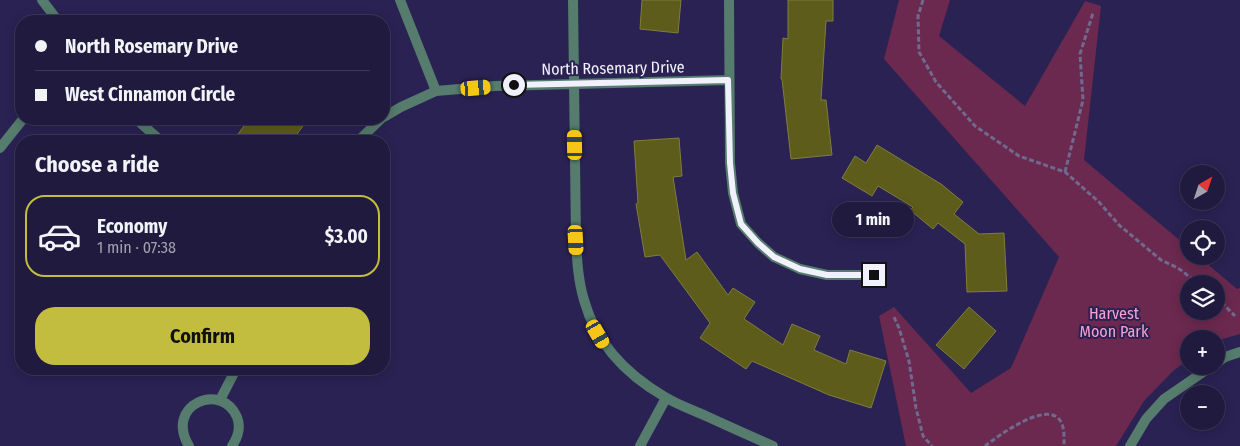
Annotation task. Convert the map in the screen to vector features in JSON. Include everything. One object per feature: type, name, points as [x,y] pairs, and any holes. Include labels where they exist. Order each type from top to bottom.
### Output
[{"type":"street","points":[[42,0],[53,15]]},
{"type":"street","points":[[400,0],[436,91]]},
{"type":"street","points":[[573,0],[576,240],[578,270],[584,300],[593,324],[604,343],[617,359],[643,383],[666,398],[772,446]]},
{"type":"street","points":[[729,0],[730,163],[733,193],[741,224],[774,257],[800,269],[827,275],[874,275]]},
{"type":"street","name":"North Rosemary Drive","points":[[390,114],[436,91],[496,86],[728,80]]},
{"type":"street","points":[[0,148],[18,125]]},
{"type":"street","points":[[143,125],[154,135]]},
{"type":"street","name":"North Rosemary Drive","points":[[365,135],[375,125]]},
{"type":"street","points":[[1225,357],[1240,352]]},
{"type":"street","points":[[220,400],[233,375]]},
{"type":"street","points":[[1130,446],[1146,419],[1164,399],[1199,375]]},
{"type":"street","points":[[640,446],[666,398]]},
{"type":"street","points":[[189,446],[184,438],[183,420],[193,405],[202,400],[211,399],[220,400],[235,412],[239,421],[239,430],[237,440],[232,446]]},
{"type":"path","points":[[923,0],[918,16],[919,52],[936,82],[975,126],[1019,156],[1065,172],[1099,202],[1119,226],[1161,260],[1178,268],[1187,275]]},
{"type":"path","points":[[1065,172],[1083,100],[1080,54],[1093,13]]},
{"type":"path","points":[[1225,306],[1235,316]]},
{"type":"path","points":[[894,317],[909,361],[916,408],[923,436],[932,446]]},
{"type":"path","points":[[985,446],[1011,428],[1030,418],[1045,414],[1052,414],[1059,419],[1064,428],[1064,446]]},
{"type":"green space","name":"Harvest Moon Park","points":[[899,0],[950,0],[939,36],[1025,106],[1085,1],[1101,6],[1084,160],[1180,240],[1180,265],[1209,265],[1220,275],[1180,275],[1180,320],[1225,320],[1225,279],[1237,289],[1240,288],[1240,334],[1225,338],[1225,330],[1180,330],[1180,366],[1144,401],[1116,446],[906,446],[879,316],[894,307],[971,393],[1011,368],[1059,257],[884,59]]},
{"type":"building","points":[[642,0],[681,0],[678,33],[640,29]]},
{"type":"building","points":[[788,0],[833,0],[833,21],[826,21],[821,100],[826,100],[832,155],[791,159],[781,79],[783,38],[788,39]]},
{"type":"building","points":[[245,125],[304,125],[296,135],[237,135]]},
{"type":"building","points":[[679,138],[682,176],[673,177],[686,260],[697,252],[728,295],[733,288],[755,302],[744,319],[783,345],[792,324],[820,336],[814,350],[846,364],[850,350],[886,361],[871,408],[829,395],[752,361],[746,369],[700,338],[710,323],[660,255],[645,257],[636,204],[638,203],[634,141]]},
{"type":"building","points":[[877,145],[941,184],[963,202],[954,214],[979,234],[1004,233],[1007,291],[967,292],[965,244],[938,223],[933,229],[910,210],[913,207],[878,186],[872,196],[842,178],[855,156],[866,163]]},
{"type":"building","points":[[969,307],[996,331],[964,369],[936,345]]},
{"type":"route","points":[[514,85],[728,80],[730,163],[733,193],[741,224],[774,257],[800,269],[827,275],[874,275]]}]
